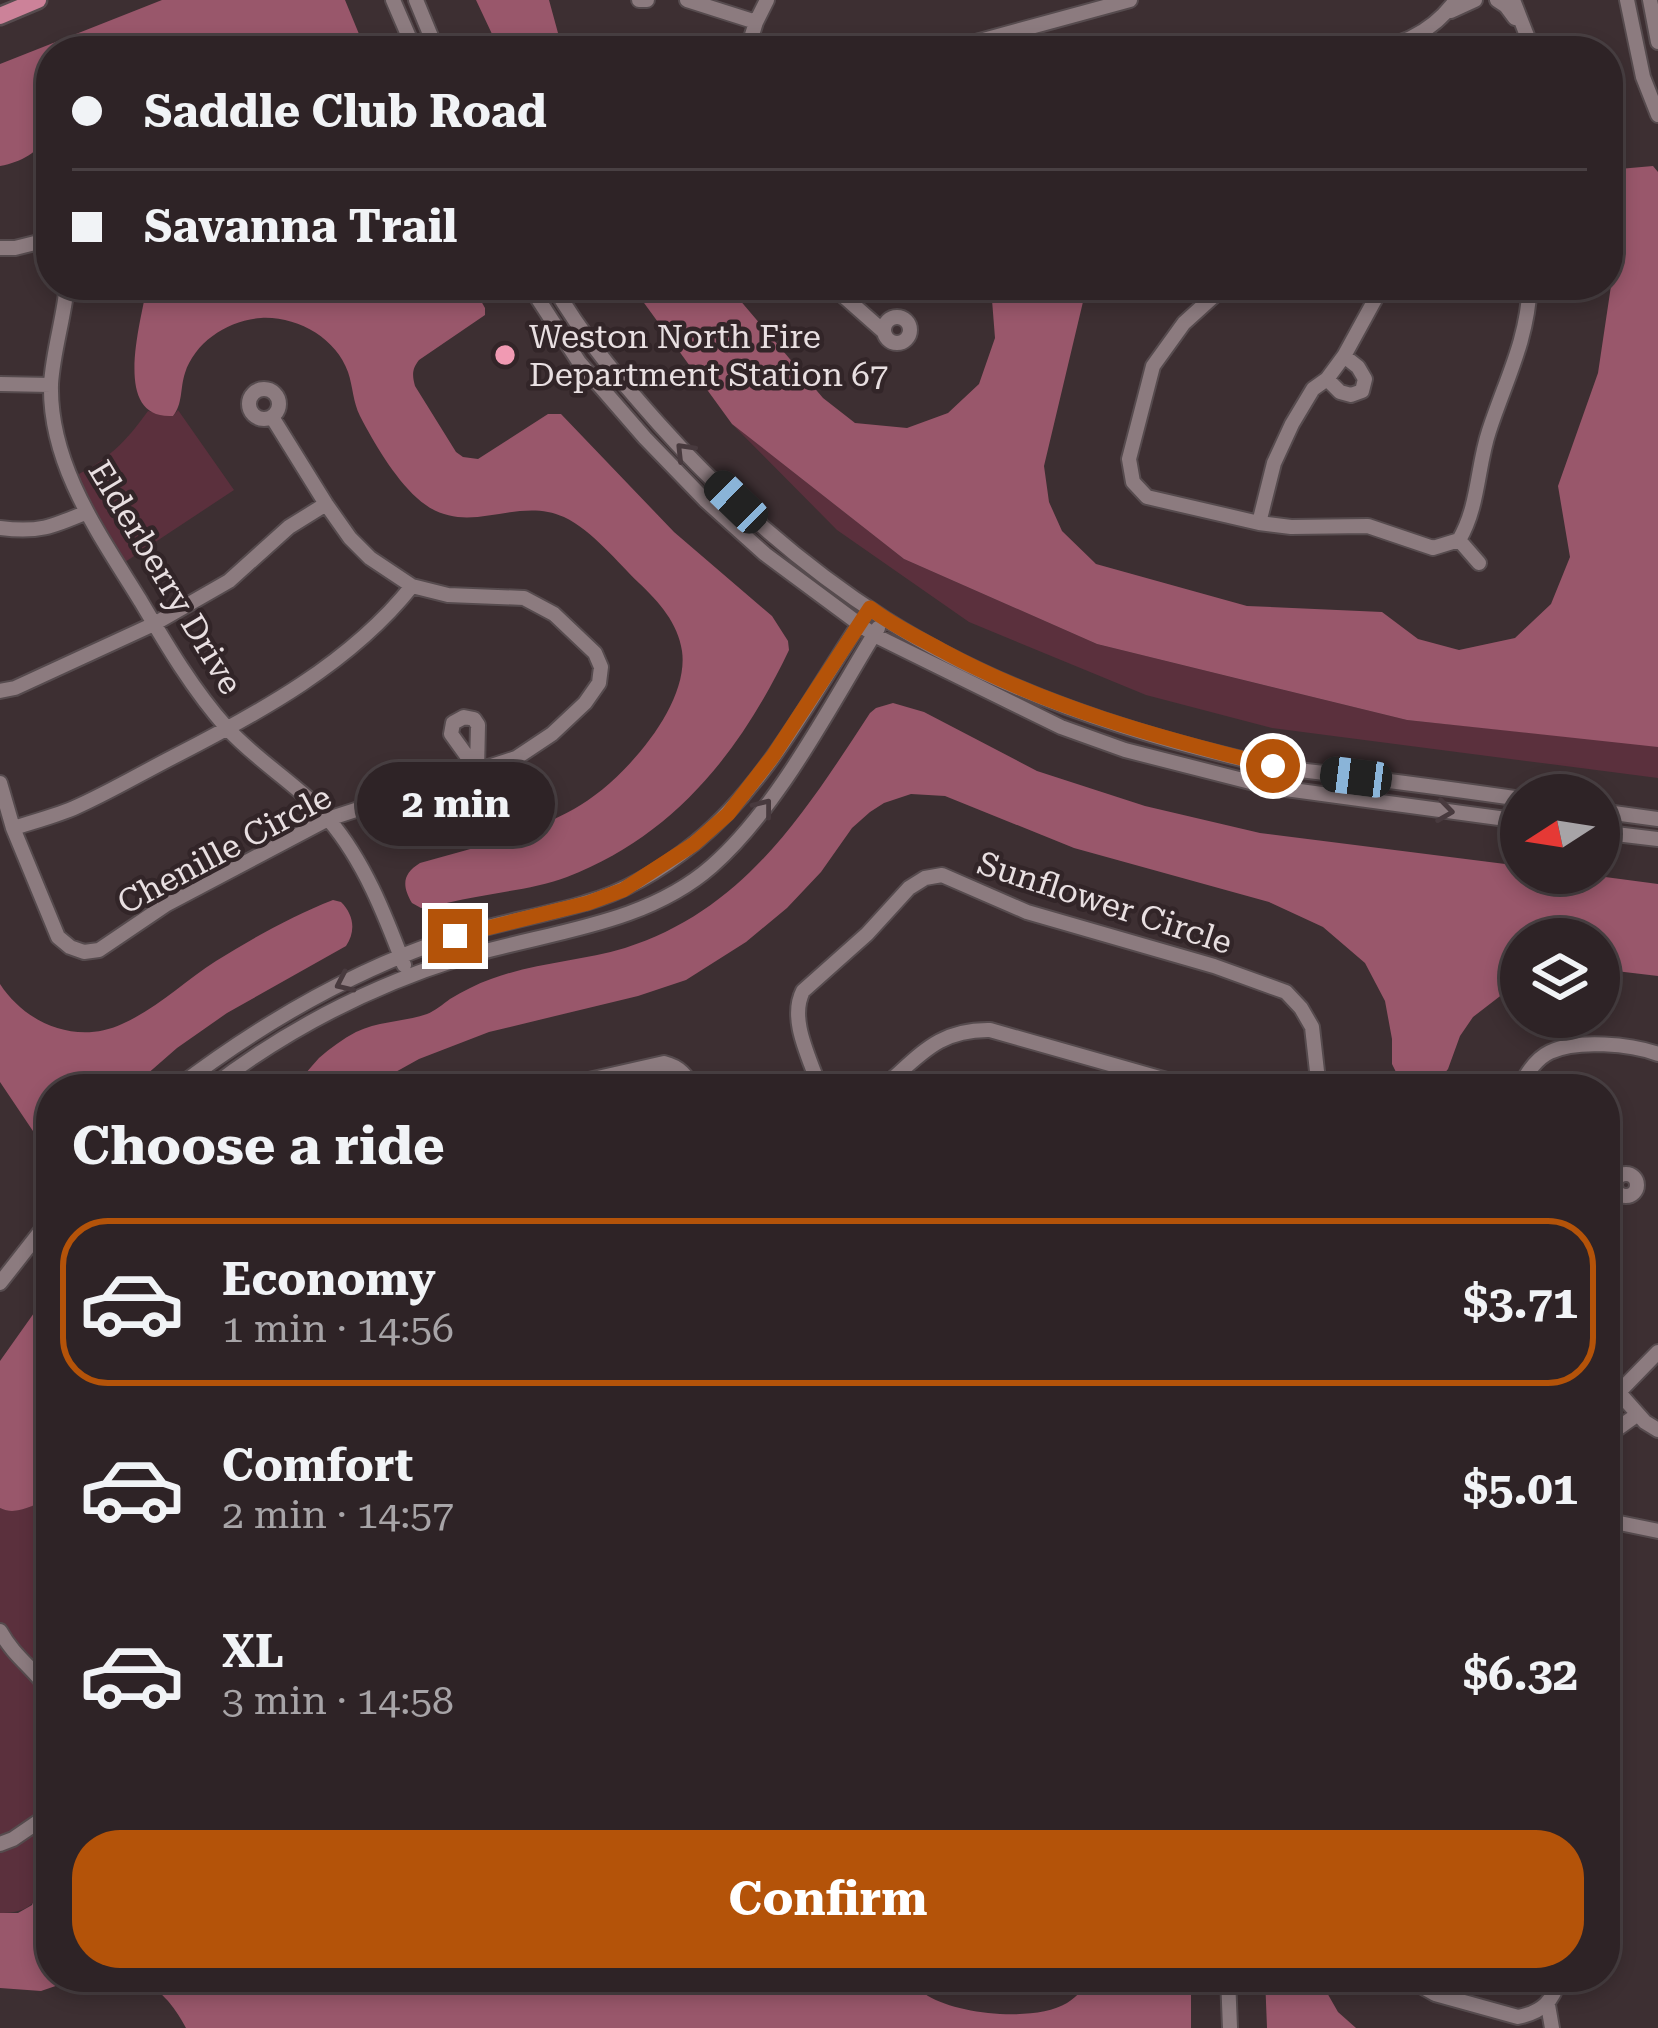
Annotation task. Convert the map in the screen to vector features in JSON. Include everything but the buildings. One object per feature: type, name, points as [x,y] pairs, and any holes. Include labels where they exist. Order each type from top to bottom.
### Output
[{"type":"main road","points":[[0,16],[38,0]]},
{"type":"street","points":[[394,0],[409,36]]},
{"type":"street","points":[[416,0],[431,36]]},
{"type":"street","points":[[687,0],[756,22]]},
{"type":"street","points":[[752,36],[767,0]]},
{"type":"street","points":[[995,36],[1130,0]]},
{"type":"street","points":[[1414,36],[1425,32],[1451,6],[1475,0]]},
{"type":"street","points":[[1497,0],[1522,27]]},
{"type":"street","points":[[1513,0],[1526,36]]},
{"type":"street","points":[[1627,0],[1643,77],[1658,115]]},
{"type":"street","points":[[1651,0],[1658,42]]},
{"type":"street","points":[[0,248],[36,243]]},
{"type":"street","name":"Elderberry Drive","points":[[65,300],[51,386],[61,448],[87,512],[198,691],[228,729],[328,819],[369,883],[407,975]]},
{"type":"street","points":[[539,300],[579,362],[705,500],[765,554],[874,635],[1061,728],[1125,750],[1270,787],[1500,818]]},
{"type":"street","points":[[564,300],[602,355],[682,449],[736,502],[884,619],[979,670],[1070,708],[1198,748],[1273,766],[1500,796]]},
{"type":"street","points":[[849,300],[884,331]]},
{"type":"street","points":[[1209,300],[1184,323],[1153,366],[1129,459],[1132,482],[1147,497],[1258,523],[1369,526],[1433,548],[1459,540],[1470,521],[1488,433],[1518,353],[1530,300]]},
{"type":"street","points":[[1258,523],[1283,443],[1313,389],[1344,356],[1375,300]]},
{"type":"street","points":[[1327,379],[1340,392],[1362,391],[1365,379],[1344,356]]},
{"type":"street","points":[[0,384],[51,386]]},
{"type":"street","name":"Chenille Circle","points":[[0,783],[13,828],[58,937],[84,952],[99,950],[166,904],[328,819],[516,758],[552,734],[585,703],[599,683],[601,667],[595,652],[577,633],[524,598],[448,595],[412,586],[370,558],[326,504],[272,417]]},
{"type":"street","points":[[0,691],[154,624],[229,581],[289,527],[326,504]]},
{"type":"street","points":[[0,528],[46,530],[87,512]]},
{"type":"street","points":[[1459,540],[1479,563]]},
{"type":"street","points":[[13,828],[73,808],[281,697],[337,658],[392,611],[412,586]]},
{"type":"street","points":[[197,1074],[267,1025],[400,957],[455,936],[588,903],[623,890],[676,856],[728,814],[773,756],[870,608]]},
{"type":"street","points":[[231,1074],[328,1013],[407,975],[629,914],[709,869],[773,797],[884,619]]},
{"type":"street","points":[[1620,814],[1658,819]]},
{"type":"street","points":[[1638,837],[1640,817]]},
{"type":"street","points":[[713,827],[731,847]]},
{"type":"street","points":[[1620,835],[1658,839]]},
{"type":"street","points":[[676,856],[693,879]]},
{"type":"street","name":"Sunflower Circle","points":[[815,1074],[797,1018],[803,992],[851,950],[909,888],[942,875],[1027,911],[1214,965],[1286,992],[1312,1027],[1317,1074]]},
{"type":"street","points":[[898,1074],[945,1035],[990,1030],[1145,1074]]},
{"type":"street","points":[[1527,1074],[1548,1052],[1567,1047],[1602,1044],[1658,1054]]},
{"type":"street","points":[[618,1074],[664,1064],[686,1074]]},
{"type":"street","points":[[0,1283],[36,1238]]},
{"type":"street","points":[[1620,1389],[1658,1352]]},
{"type":"street","points":[[1620,1402],[1658,1430]]},
{"type":"street","points":[[1620,1427],[1638,1414]]},
{"type":"street","points":[[1620,1523],[1658,1532]]},
{"type":"street","points":[[0,1631],[13,1653],[36,1673]]},
{"type":"street","points":[[0,1844],[36,1824]]},
{"type":"street","points":[[1228,1992],[1229,2028]]},
{"type":"street","points":[[1431,1992],[1521,2023],[1548,2005],[1556,1992]]},
{"type":"street","points":[[1548,2005],[1552,2028]]},
{"type":"shaded area","points":[[162,0],[345,0],[360,36],[71,36]]},
{"type":"shaded area","points":[[476,0],[549,0],[560,36],[493,36]]},
{"type":"shaded area","points":[[36,50],[36,149],[0,166],[0,64]]},
{"type":"shaded area","points":[[1653,166],[1658,172],[1658,747],[1407,720],[1097,644],[904,559],[732,424],[642,300],[740,300],[823,398],[855,423],[907,428],[948,413],[979,384],[995,338],[992,300],[1083,300],[1044,466],[1049,502],[1062,531],[1096,564],[1247,606],[1382,612],[1418,639],[1459,650],[1515,638],[1551,604],[1570,557],[1558,486],[1598,373],[1609,300],[1623,300],[1623,169]]},
{"type":"shaded area","points":[[144,300],[480,300],[485,315],[419,360],[413,372],[415,386],[456,452],[478,459],[548,414],[561,414],[674,532],[772,616],[789,650],[726,755],[672,814],[640,838],[567,877],[421,908],[406,891],[410,872],[420,863],[556,818],[592,797],[630,763],[675,696],[682,673],[676,631],[646,590],[595,538],[564,517],[545,511],[453,516],[417,498],[366,426],[342,360],[325,339],[301,325],[261,318],[225,328],[190,362],[173,416],[154,413],[142,402],[136,386],[136,343]]},
{"type":"shaded area","points":[[178,410],[234,490],[119,566],[71,478],[115,450],[148,411],[173,416]]},
{"type":"shaded area","points":[[732,424],[904,559],[1097,644],[1407,720],[1658,746],[1658,778],[1272,728],[1146,695],[969,622],[837,530]]},
{"type":"shaded area","points":[[893,703],[924,712],[1037,771],[1145,806],[1260,833],[1500,863],[1500,894],[1620,894],[1620,879],[1658,884],[1658,976],[1620,971],[1620,918],[1500,918],[1500,996],[1473,1017],[1444,1074],[1397,1074],[1385,1001],[1365,963],[1323,927],[1269,902],[1074,848],[945,796],[911,794],[870,812],[787,908],[746,942],[686,980],[489,1032],[392,1074],[305,1074],[356,1032],[427,1014],[470,988],[507,974],[625,948],[705,909],[738,883],[796,821],[870,713]]},
{"type":"shaded area","points":[[333,900],[341,902],[351,918],[346,946],[227,1013],[147,1074],[36,1074],[36,1136],[0,1082],[0,984],[38,1020],[70,1031],[105,1030],[147,1011],[216,961]]},
{"type":"shaded area","points":[[36,1310],[36,1504],[19,1510],[0,1508],[0,1361]]},
{"type":"shaded area","points":[[36,1504],[36,1897],[25,1909],[0,1913],[0,1508],[19,1510]]},
{"type":"shaded area","points":[[36,1894],[36,1991],[0,1988],[0,1913],[18,1913],[32,1905]]},
{"type":"shaded area","points":[[158,1992],[923,1992],[959,2008],[1017,2014],[1053,2009],[1080,1992],[1191,1992],[1191,2028],[186,2028]]},
{"type":"shaded area","points":[[1266,1992],[1327,1992],[1338,2012],[1356,2028],[1267,2028]]},
{"type":"place","name":"Weston North Fire Department Station 67","points":[[505,355]]},
{"type":"route","points":[[455,936],[623,890],[694,844],[728,814],[773,756],[870,608],[979,670],[1070,708],[1273,766]]}]
